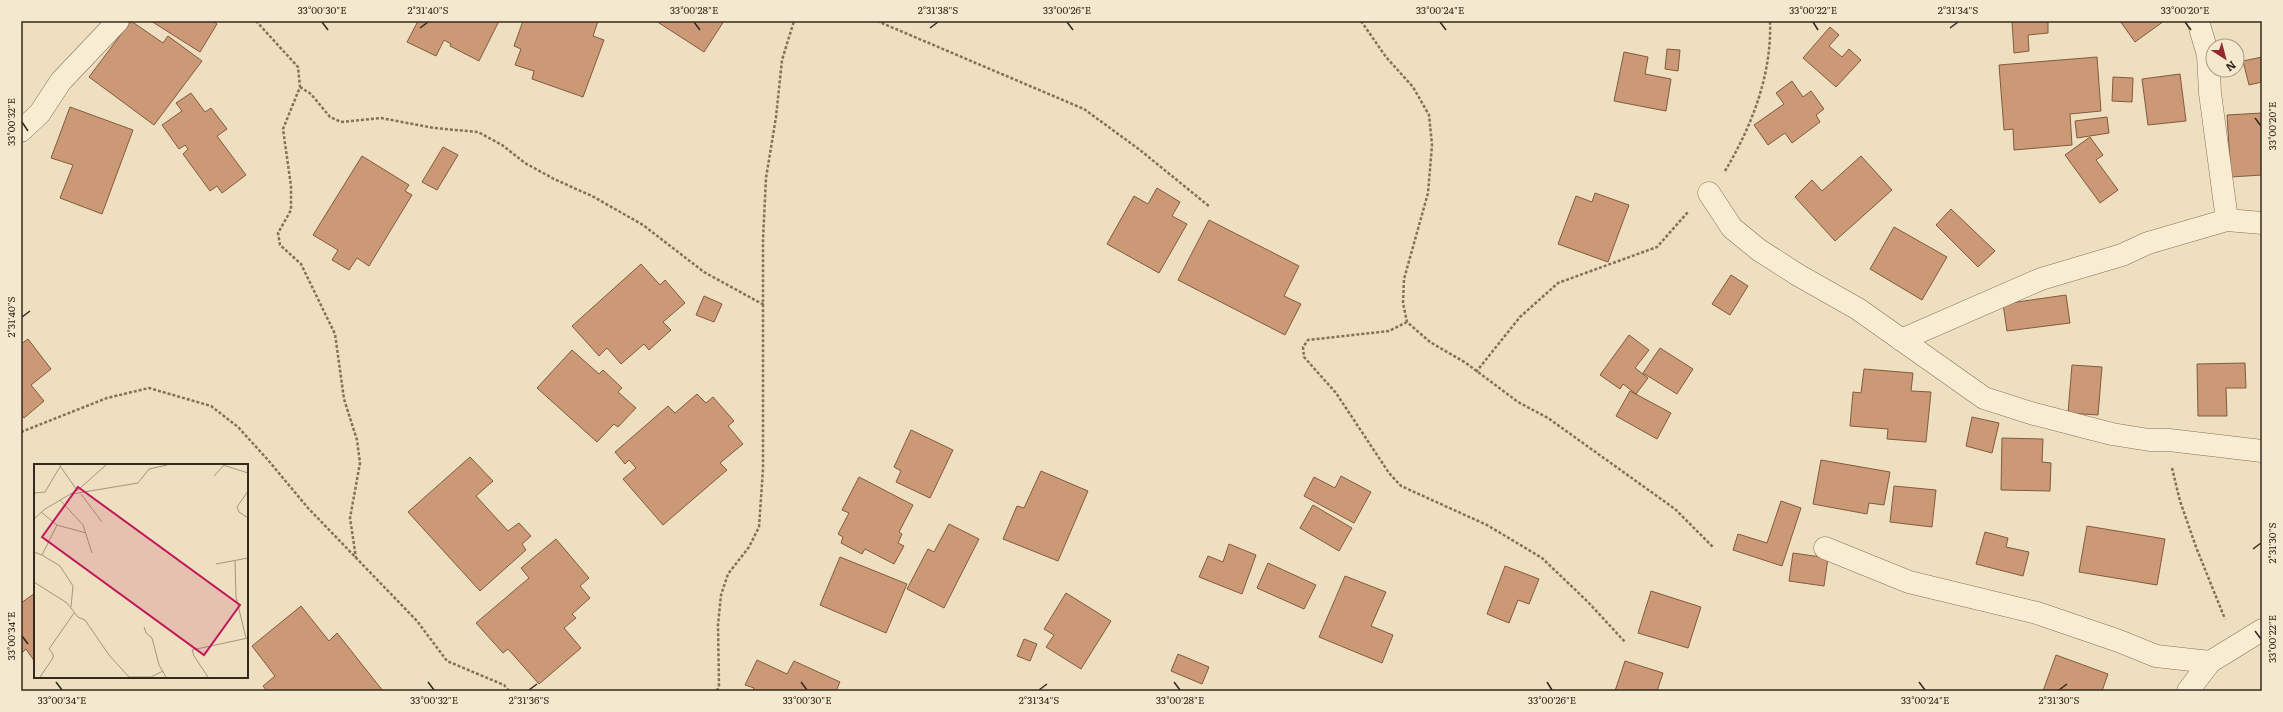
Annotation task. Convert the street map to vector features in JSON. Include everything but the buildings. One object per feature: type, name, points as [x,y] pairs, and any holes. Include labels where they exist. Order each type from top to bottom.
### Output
[{"type":"street","points":[[21,131],[40,114],[61,81],[118,21]]},
{"type":"street","points":[[2198,21],[2208,55],[2210,93],[2226,220]]},
{"type":"street","points":[[1710,193],[1732,228],[1759,250],[1798,275],[1858,309],[1984,398],[2034,414],[2112,434],[2150,440],[2168,440],[2262,451]]},
{"type":"street","points":[[1900,340],[2041,279],[2122,255],[2148,243],[2226,220],[2262,223]]},
{"type":"street","points":[[1825,548],[1909,582],[2037,613],[2119,641],[2156,656],[2210,662]]},
{"type":"street","points":[[2188,691],[2210,662],[2262,630]]},
{"type":"path","points":[[256,21],[298,67],[300,86],[283,129],[291,186],[291,210],[278,233],[280,244],[301,264],[335,334],[344,399],[357,440],[360,463],[350,518],[356,558]]},
{"type":"path","points":[[717,691],[719,686],[718,625],[721,595],[728,574],[749,548],[759,527],[762,469],[764,305],[763,239],[766,178],[776,117],[782,60],[794,21]]},
{"type":"path","points":[[877,21],[1084,109],[1140,150],[1210,207]]},
{"type":"path","points":[[1361,21],[1386,57],[1413,87],[1429,115],[1432,145],[1428,193],[1404,279],[1403,303],[1407,322],[1430,342],[1466,363],[1476,372],[1518,402],[1548,418],[1598,452],[1675,509],[1713,547]]},
{"type":"path","points":[[1476,372],[1520,317],[1558,283],[1657,247],[1684,215],[1710,193],[1738,149],[1759,95],[1767,72],[1771,44],[1770,21]]},
{"type":"path","points":[[300,86],[310,94],[330,117],[341,122],[381,118],[434,128],[478,132],[502,145],[531,166],[594,196],[643,225],[704,272],[764,305]]},
{"type":"path","points":[[1407,322],[1389,331],[1308,340],[1303,347],[1304,357],[1336,393],[1389,473],[1401,486],[1487,525],[1542,558],[1588,602],[1625,642]]},
{"type":"path","points":[[21,432],[107,398],[149,388],[211,406],[238,427],[308,508],[417,621],[447,661],[504,685],[509,691]]},
{"type":"path","points":[[2168,440],[2171,466],[2180,501],[2235,648]]}]
